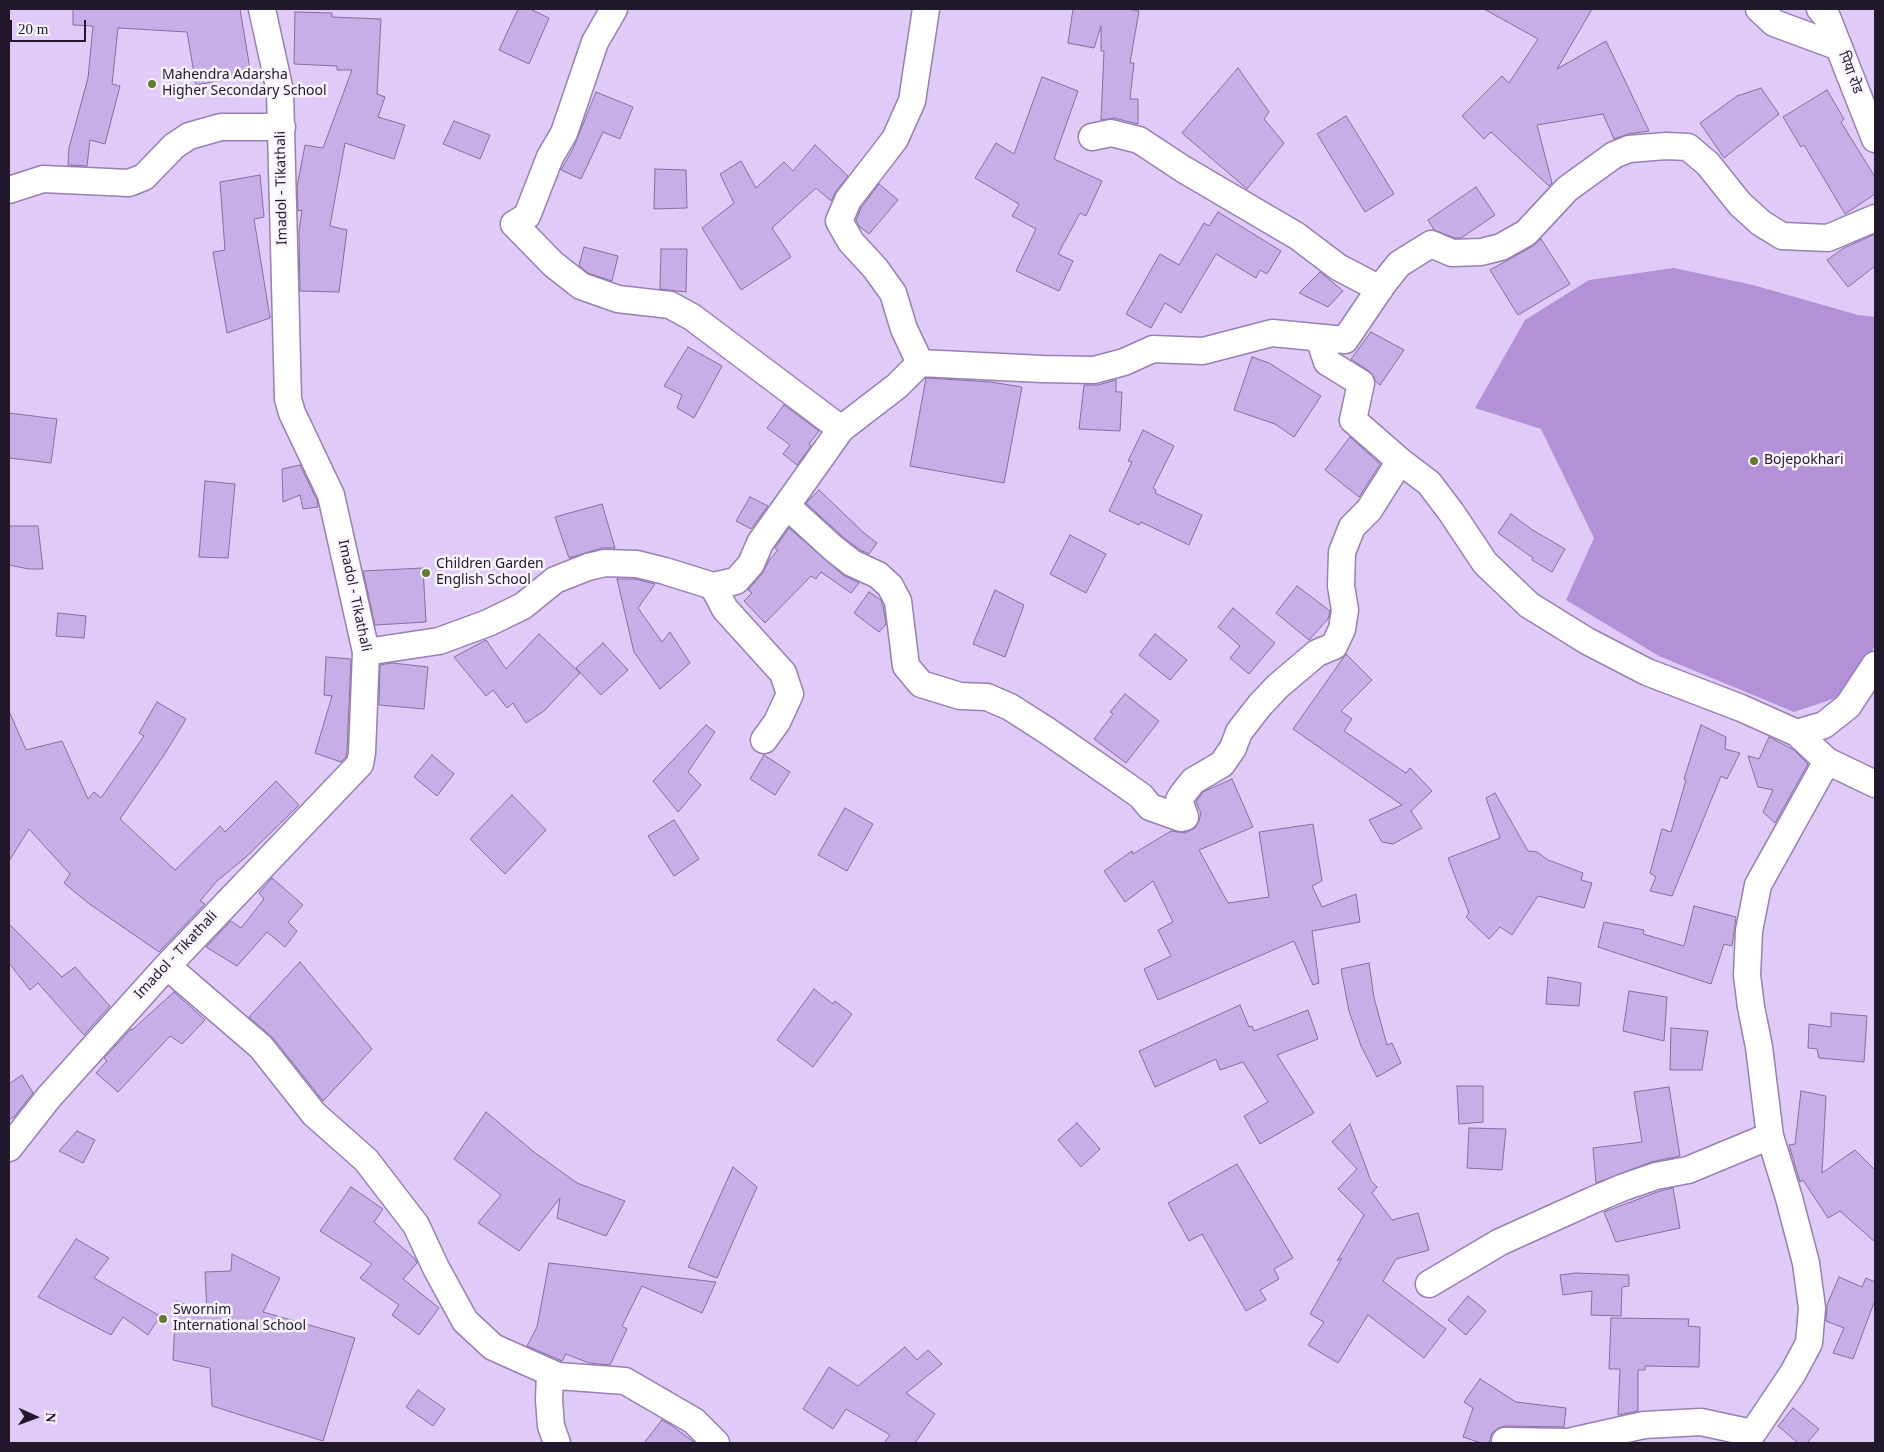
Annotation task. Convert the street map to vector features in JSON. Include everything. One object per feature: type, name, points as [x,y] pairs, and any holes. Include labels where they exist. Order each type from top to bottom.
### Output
[{"type":"street","name":"Imadol - Tikathali","points":[[9,1148],[49,1097],[167,966],[360,764],[366,652],[331,495],[292,413],[288,399],[280,91],[262,9]]},
{"type":"street","points":[[614,9],[595,42],[564,133],[550,157],[527,216],[514,224],[553,264],[581,286],[618,299],[670,305],[692,317],[841,429]]},
{"type":"street","points":[[920,363],[904,329],[893,293],[875,268],[851,242],[839,221],[848,200],[894,139],[912,101],[926,9]]},
{"type":"street","points":[[1759,9],[1774,23],[1838,47]]},
{"type":"street","name":"पिया रोड","points":[[1820,9],[1827,17],[1873,130]]},
{"type":"street","points":[[9,190],[43,179],[129,183],[144,177],[174,146],[189,136],[221,127],[282,127]]},
{"type":"street","points":[[1092,137],[1111,133],[1139,140],[1183,169],[1297,236],[1338,267],[1380,289]]},
{"type":"street","points":[[366,652],[448,638],[488,623],[523,606],[555,580],[588,567],[605,563],[637,564],[713,586],[736,581],[751,564],[760,543],[841,429],[897,386],[920,363],[1094,370],[1124,362],[1153,349],[1203,351],[1272,333],[1345,340],[1399,264],[1431,244],[1452,253],[1481,252],[1501,247],[1526,233],[1567,189],[1614,155],[1629,149],[1666,146],[1688,147],[1708,164],[1740,204],[1761,223],[1782,236],[1828,238],[1875,218]]},
{"type":"street","points":[[1319,338],[1327,362],[1362,383],[1352,420],[1429,483],[1452,512],[1485,563],[1529,605],[1588,642],[1647,672],[1740,708],[1797,733],[1827,761],[1875,784]]},
{"type":"street","points":[[787,506],[852,563],[878,575],[890,586],[898,601],[906,666],[921,684],[960,696],[987,697],[1010,707],[1141,796],[1150,807],[1181,818],[1185,817],[1179,800],[1193,781],[1222,764],[1233,748],[1239,732],[1278,686],[1317,652],[1334,646],[1342,629],[1345,610],[1341,586],[1342,552],[1352,527],[1368,510],[1400,461]]},
{"type":"street","points":[[713,586],[725,609],[783,673],[790,694],[777,722],[764,740]]},
{"type":"street","points":[[1797,733],[1824,725],[1848,706],[1875,665]]},
{"type":"street","points":[[1505,1441],[1568,1442],[1644,1425],[1701,1422],[1749,1438],[1794,1373],[1809,1343],[1812,1308],[1806,1263],[1770,1136],[1759,1047],[1747,975],[1749,931],[1758,885],[1827,761]]},
{"type":"street","points":[[167,966],[261,1047],[314,1114],[366,1160],[416,1225],[436,1268],[465,1321],[493,1347],[558,1376],[625,1381],[694,1421],[716,1443]]},
{"type":"street","points":[[1429,1284],[1500,1242],[1585,1203],[1656,1176],[1688,1170],[1770,1136]]},
{"type":"street","points":[[550,1373],[549,1400],[551,1426],[557,1443]]},
{"type":"shaded area","points":[[1674,268],[1753,285],[1858,315],[1875,317],[1875,646],[1842,696],[1794,712],[1659,656],[1566,600],[1594,538],[1541,429],[1475,408],[1525,320],[1589,280]]},
{"type":"building","points":[[73,9],[240,9],[251,75],[196,85],[187,32],[118,28],[112,84],[120,86],[105,144],[90,140],[87,166],[68,165],[69,148],[88,78],[93,26],[73,25]]},
{"type":"building","points":[[518,9],[530,9],[549,18],[529,64],[499,50]]},
{"type":"building","points":[[1073,9],[1128,9],[1139,11],[1130,63],[1134,63],[1130,99],[1138,99],[1138,124],[1114,118],[1101,120],[1104,51],[1101,51],[1101,26],[1094,48],[1068,43]]},
{"type":"building","points":[[1484,9],[1592,9],[1557,69],[1606,41],[1649,131],[1628,134],[1614,139],[1603,114],[1537,125],[1552,183],[1549,186],[1491,132],[1484,139],[1462,116],[1502,76],[1509,83],[1538,39]]},
{"type":"building","points":[[295,12],[332,13],[332,17],[381,19],[377,94],[385,97],[378,117],[405,125],[394,159],[345,143],[330,226],[347,230],[339,292],[300,291],[299,231],[302,210],[298,211],[297,187],[305,145],[323,148],[352,70],[337,70],[337,66],[294,64]]},
{"type":"building","points":[[1238,68],[1269,112],[1264,119],[1284,143],[1247,189],[1182,133]]},
{"type":"building","points":[[1042,77],[1078,91],[1054,159],[1102,181],[1086,216],[1080,213],[1058,254],[1073,261],[1059,291],[1016,271],[1036,229],[1012,216],[1019,204],[975,178],[996,143],[1014,154]]},
{"type":"building","points":[[1761,88],[1779,114],[1724,158],[1700,123],[1737,96]]},
{"type":"building","points":[[1827,90],[1844,119],[1841,122],[1875,177],[1875,194],[1845,214],[1804,145],[1801,147],[1783,117]]},
{"type":"building","points":[[596,92],[633,107],[620,139],[603,132],[581,179],[561,170],[573,149]]},
{"type":"building","points":[[1346,116],[1394,194],[1365,212],[1317,134]]},
{"type":"building","points":[[454,121],[490,135],[480,159],[443,144]]},
{"type":"building","points":[[815,145],[848,176],[831,201],[816,188],[772,228],[791,257],[741,290],[702,228],[734,203],[720,174],[741,161],[756,188],[784,162],[793,171]]},
{"type":"building","points":[[655,169],[686,170],[687,208],[654,209]]},
{"type":"building","points":[[260,175],[264,217],[254,219],[270,318],[227,333],[213,252],[225,250],[220,182]]},
{"type":"building","points":[[879,184],[898,200],[869,234],[859,226],[856,220],[861,208]]},
{"type":"building","points":[[1476,187],[1495,215],[1461,238],[1455,238],[1434,230],[1428,220]]},
{"type":"building","points":[[1218,212],[1281,251],[1267,274],[1260,270],[1256,278],[1216,254],[1181,313],[1165,303],[1151,328],[1126,314],[1160,254],[1179,265],[1204,223],[1209,226]]},
{"type":"building","points":[[1875,234],[1875,266],[1848,287],[1827,260],[1844,248]]},
{"type":"building","points":[[1541,239],[1570,284],[1518,315],[1490,270],[1533,246]]},
{"type":"building","points":[[584,247],[618,256],[612,281],[588,273],[579,265]]},
{"type":"building","points":[[661,249],[687,249],[686,292],[660,289]]},
{"type":"building","points":[[1320,272],[1343,291],[1328,307],[1299,293]]},
{"type":"building","points":[[1371,332],[1404,350],[1380,385],[1369,371],[1351,359]]},
{"type":"building","points":[[688,347],[722,366],[694,418],[677,408],[682,395],[664,386]]},
{"type":"building","points":[[1252,357],[1269,363],[1321,396],[1294,437],[1275,424],[1234,410]]},
{"type":"building","points":[[926,378],[991,382],[1022,387],[1004,483],[910,466]]},
{"type":"building","points":[[1116,380],[1116,392],[1122,392],[1120,431],[1079,429],[1084,385],[1098,385]]},
{"type":"building","points":[[784,405],[819,431],[797,465],[783,454],[790,445],[767,428]]},
{"type":"building","points":[[9,413],[57,419],[51,463],[9,458]]},
{"type":"building","points":[[1143,430],[1174,446],[1153,488],[1156,490],[1155,493],[1202,515],[1189,545],[1141,522],[1139,525],[1109,511],[1132,462],[1128,461]]},
{"type":"building","points":[[1350,437],[1380,464],[1359,497],[1325,470]]},
{"type":"building","points":[[300,465],[317,500],[318,507],[303,509],[300,495],[283,502],[282,469]]},
{"type":"building","points":[[205,481],[235,484],[228,558],[199,557]]},
{"type":"building","points":[[819,490],[877,543],[869,554],[860,550],[843,537],[806,503]]},
{"type":"building","points":[[750,497],[768,506],[751,529],[736,521]]},
{"type":"building","points":[[602,504],[615,548],[602,548],[569,558],[555,517]]},
{"type":"building","points":[[1511,514],[1531,529],[1565,549],[1552,572],[1532,560],[1533,558],[1498,533]]},
{"type":"building","points":[[9,526],[38,526],[43,569],[29,569],[9,565]]},
{"type":"building","points":[[789,528],[843,575],[859,583],[851,593],[821,572],[816,579],[811,576],[765,623],[744,601],[752,593],[748,590],[762,574],[770,559],[778,550],[775,548]]},
{"type":"building","points":[[1070,535],[1106,554],[1086,593],[1050,574]]},
{"type":"building","points":[[423,568],[426,622],[375,625],[363,571]]},
{"type":"building","points":[[617,579],[635,579],[655,584],[638,608],[662,642],[670,632],[690,663],[660,689],[634,652]]},
{"type":"building","points":[[1297,586],[1330,611],[1328,619],[1309,640],[1276,613]]},
{"type":"building","points":[[995,590],[1024,605],[1005,657],[973,644]]},
{"type":"building","points":[[869,592],[881,600],[883,606],[886,624],[879,632],[854,613]]},
{"type":"building","points":[[1233,608],[1275,643],[1249,674],[1230,658],[1240,646],[1218,627]]},
{"type":"building","points":[[58,613],[86,616],[84,638],[56,636]]},
{"type":"building","points":[[539,634],[580,673],[544,711],[526,723],[513,703],[507,708],[493,690],[486,696],[454,657],[486,640],[506,669]]},
{"type":"building","points":[[1155,634],[1187,660],[1170,680],[1139,655]]},
{"type":"building","points":[[603,643],[628,670],[601,695],[576,668]]},
{"type":"building","points":[[1346,654],[1372,680],[1341,711],[1352,719],[1344,731],[1406,773],[1410,768],[1432,791],[1411,811],[1422,828],[1393,844],[1382,842],[1369,820],[1402,805],[1293,729]]},
{"type":"building","points":[[326,657],[351,659],[347,751],[346,757],[341,762],[315,753],[332,696],[324,695]]},
{"type":"building","points":[[392,663],[428,667],[424,709],[379,705],[380,665]]},
{"type":"building","points":[[1125,694],[1159,721],[1126,763],[1094,739],[1113,714],[1110,712]]},
{"type":"building","points":[[157,702],[186,719],[120,819],[175,870],[220,826],[225,832],[276,781],[299,805],[246,857],[216,882],[200,901],[205,904],[159,952],[88,903],[64,883],[70,874],[29,829],[9,861],[9,711],[26,750],[62,741],[88,799],[94,792],[101,798],[144,736],[139,733]]},
{"type":"building","points":[[706,725],[715,732],[688,772],[701,785],[678,812],[653,781]]},
{"type":"building","points":[[1701,725],[1726,737],[1725,749],[1740,753],[1727,779],[1721,776],[1672,896],[1650,891],[1656,877],[1650,873],[1662,829],[1671,832],[1686,780],[1684,779]]},
{"type":"building","points":[[1769,737],[1794,750],[1808,764],[1775,823],[1763,812],[1773,790],[1758,787],[1748,756],[1759,759]]},
{"type":"building","points":[[432,755],[454,774],[437,796],[414,777]]},
{"type":"building","points":[[764,755],[790,772],[775,795],[750,779]]},
{"type":"building","points":[[1232,779],[1253,827],[1199,850],[1228,903],[1269,897],[1259,832],[1313,824],[1322,881],[1312,886],[1322,907],[1356,894],[1360,922],[1312,931],[1319,983],[1313,985],[1294,941],[1158,1000],[1144,969],[1171,956],[1158,930],[1173,922],[1153,881],[1125,902],[1104,871],[1132,851],[1133,854],[1171,831],[1185,833],[1195,828],[1201,813],[1196,802],[1203,792]]},
{"type":"building","points":[[1495,793],[1528,851],[1537,852],[1548,860],[1583,873],[1581,880],[1592,883],[1584,908],[1538,896],[1512,935],[1500,927],[1489,939],[1466,917],[1469,913],[1448,858],[1500,838],[1486,798]]},
{"type":"building","points":[[512,795],[546,830],[505,874],[470,839]]},
{"type":"building","points":[[845,808],[873,824],[847,871],[818,855]]},
{"type":"building","points":[[674,820],[699,859],[674,876],[648,836]]},
{"type":"building","points":[[272,878],[303,905],[288,922],[297,931],[285,947],[267,932],[237,966],[206,947],[231,921],[241,928],[264,899],[259,893]]},
{"type":"building","points":[[1694,906],[1736,917],[1732,946],[1724,944],[1711,984],[1598,947],[1604,922],[1644,930],[1643,934],[1684,946]]},
{"type":"building","points":[[9,924],[62,977],[75,967],[110,1006],[84,1035],[38,983],[30,990],[9,963]]},
{"type":"building","points":[[300,962],[372,1049],[323,1101],[273,1038],[249,1017]]},
{"type":"building","points":[[1369,963],[1374,998],[1387,1045],[1392,1043],[1401,1063],[1377,1077],[1361,1046],[1349,1011],[1341,969]]},
{"type":"building","points":[[1548,977],[1581,983],[1579,1006],[1546,1004]]},
{"type":"building","points":[[814,989],[833,1004],[835,1001],[852,1014],[813,1067],[777,1040]]},
{"type":"building","points":[[1629,991],[1667,997],[1664,1041],[1623,1031]]},
{"type":"building","points":[[174,992],[205,1020],[182,1044],[170,1036],[118,1092],[96,1073],[107,1061],[104,1058],[131,1029]]},
{"type":"building","points":[[1240,1005],[1249,1027],[1252,1026],[1254,1031],[1308,1010],[1318,1039],[1277,1055],[1314,1113],[1260,1144],[1244,1116],[1268,1102],[1243,1062],[1220,1070],[1216,1059],[1155,1087],[1139,1051]]},
{"type":"building","points":[[1831,1013],[1867,1016],[1864,1062],[1819,1058],[1817,1049],[1808,1048],[1809,1024],[1831,1027]]},
{"type":"building","points":[[1671,1028],[1708,1031],[1702,1070],[1670,1070]]},
{"type":"building","points":[[22,1075],[33,1093],[15,1116],[9,1120],[9,1084]]},
{"type":"building","points":[[1457,1086],[1483,1086],[1483,1122],[1459,1124]]},
{"type":"building","points":[[1669,1087],[1680,1156],[1651,1162],[1596,1183],[1593,1148],[1642,1142],[1634,1092]]},
{"type":"building","points":[[1801,1091],[1826,1096],[1822,1173],[1855,1150],[1875,1170],[1875,1242],[1840,1211],[1828,1218],[1803,1180],[1800,1182],[1789,1145],[1795,1144]]},
{"type":"building","points":[[486,1112],[534,1152],[577,1183],[625,1201],[606,1236],[557,1218],[560,1198],[519,1251],[478,1223],[501,1195],[454,1159]]},
{"type":"building","points":[[1077,1123],[1100,1149],[1081,1167],[1058,1140]]},
{"type":"building","points":[[1350,1124],[1371,1181],[1377,1187],[1372,1193],[1392,1220],[1418,1213],[1429,1250],[1396,1259],[1383,1281],[1446,1329],[1424,1358],[1368,1315],[1338,1363],[1308,1345],[1324,1322],[1310,1314],[1342,1258],[1337,1261],[1364,1215],[1338,1189],[1357,1169],[1332,1142]]},
{"type":"building","points":[[1469,1128],[1506,1129],[1502,1170],[1467,1168]]},
{"type":"building","points":[[77,1131],[95,1140],[83,1163],[59,1151]]},
{"type":"building","points":[[1237,1164],[1293,1258],[1274,1269],[1279,1279],[1260,1290],[1266,1300],[1246,1311],[1202,1234],[1189,1241],[1168,1203]]},
{"type":"building","points":[[733,1167],[757,1187],[717,1278],[688,1267]]},
{"type":"building","points":[[351,1187],[383,1209],[374,1222],[415,1259],[417,1263],[403,1279],[439,1308],[419,1335],[392,1315],[399,1305],[360,1278],[372,1264],[320,1231]]},
{"type":"building","points":[[1673,1188],[1680,1228],[1616,1242],[1604,1212]]},
{"type":"building","points":[[76,1239],[109,1258],[94,1278],[160,1316],[148,1335],[123,1317],[111,1335],[38,1297]]},
{"type":"building","points":[[232,1254],[280,1278],[263,1312],[355,1338],[323,1441],[212,1406],[210,1368],[173,1360],[176,1301],[207,1312],[205,1272],[231,1271]]},
{"type":"building","points":[[549,1263],[716,1282],[702,1313],[642,1286],[622,1326],[627,1329],[610,1365],[589,1363],[566,1354],[562,1361],[527,1346],[537,1327]]},
{"type":"building","points":[[1576,1273],[1629,1275],[1629,1286],[1622,1287],[1621,1316],[1591,1315],[1592,1291],[1563,1295],[1560,1275]]},
{"type":"building","points":[[1839,1277],[1862,1287],[1866,1278],[1875,1282],[1875,1300],[1853,1359],[1833,1353],[1844,1328],[1826,1321],[1827,1305]]},
{"type":"building","points":[[1468,1296],[1486,1311],[1466,1335],[1448,1320]]},
{"type":"building","points":[[1611,1318],[1689,1319],[1688,1326],[1700,1327],[1699,1367],[1645,1366],[1645,1370],[1638,1370],[1638,1411],[1618,1415],[1620,1369],[1609,1369]]},
{"type":"building","points":[[905,1347],[917,1360],[928,1350],[942,1364],[906,1393],[935,1414],[915,1443],[884,1443],[890,1435],[846,1409],[833,1429],[803,1409],[829,1367],[858,1386]]},
{"type":"building","points":[[1480,1379],[1516,1402],[1566,1408],[1564,1427],[1505,1426],[1498,1428],[1492,1433],[1489,1443],[1481,1443],[1463,1437],[1473,1408],[1464,1402]]},
{"type":"building","points":[[418,1390],[445,1409],[433,1426],[406,1407]]},
{"type":"building","points":[[1793,1408],[1819,1429],[1807,1443],[1798,1443],[1778,1426]]},
{"type":"building","points":[[662,1420],[671,1425],[695,1443],[644,1443]]},
{"type":"place","name":"Mahendra Adarsha Higher Secondary School","points":[[152,84]]},
{"type":"place","name":"Bojepokhari","points":[[1754,461]]},
{"type":"place","name":"Children Garden English School","points":[[426,573]]},
{"type":"place","name":"Swornim International School","points":[[163,1319]]}]
